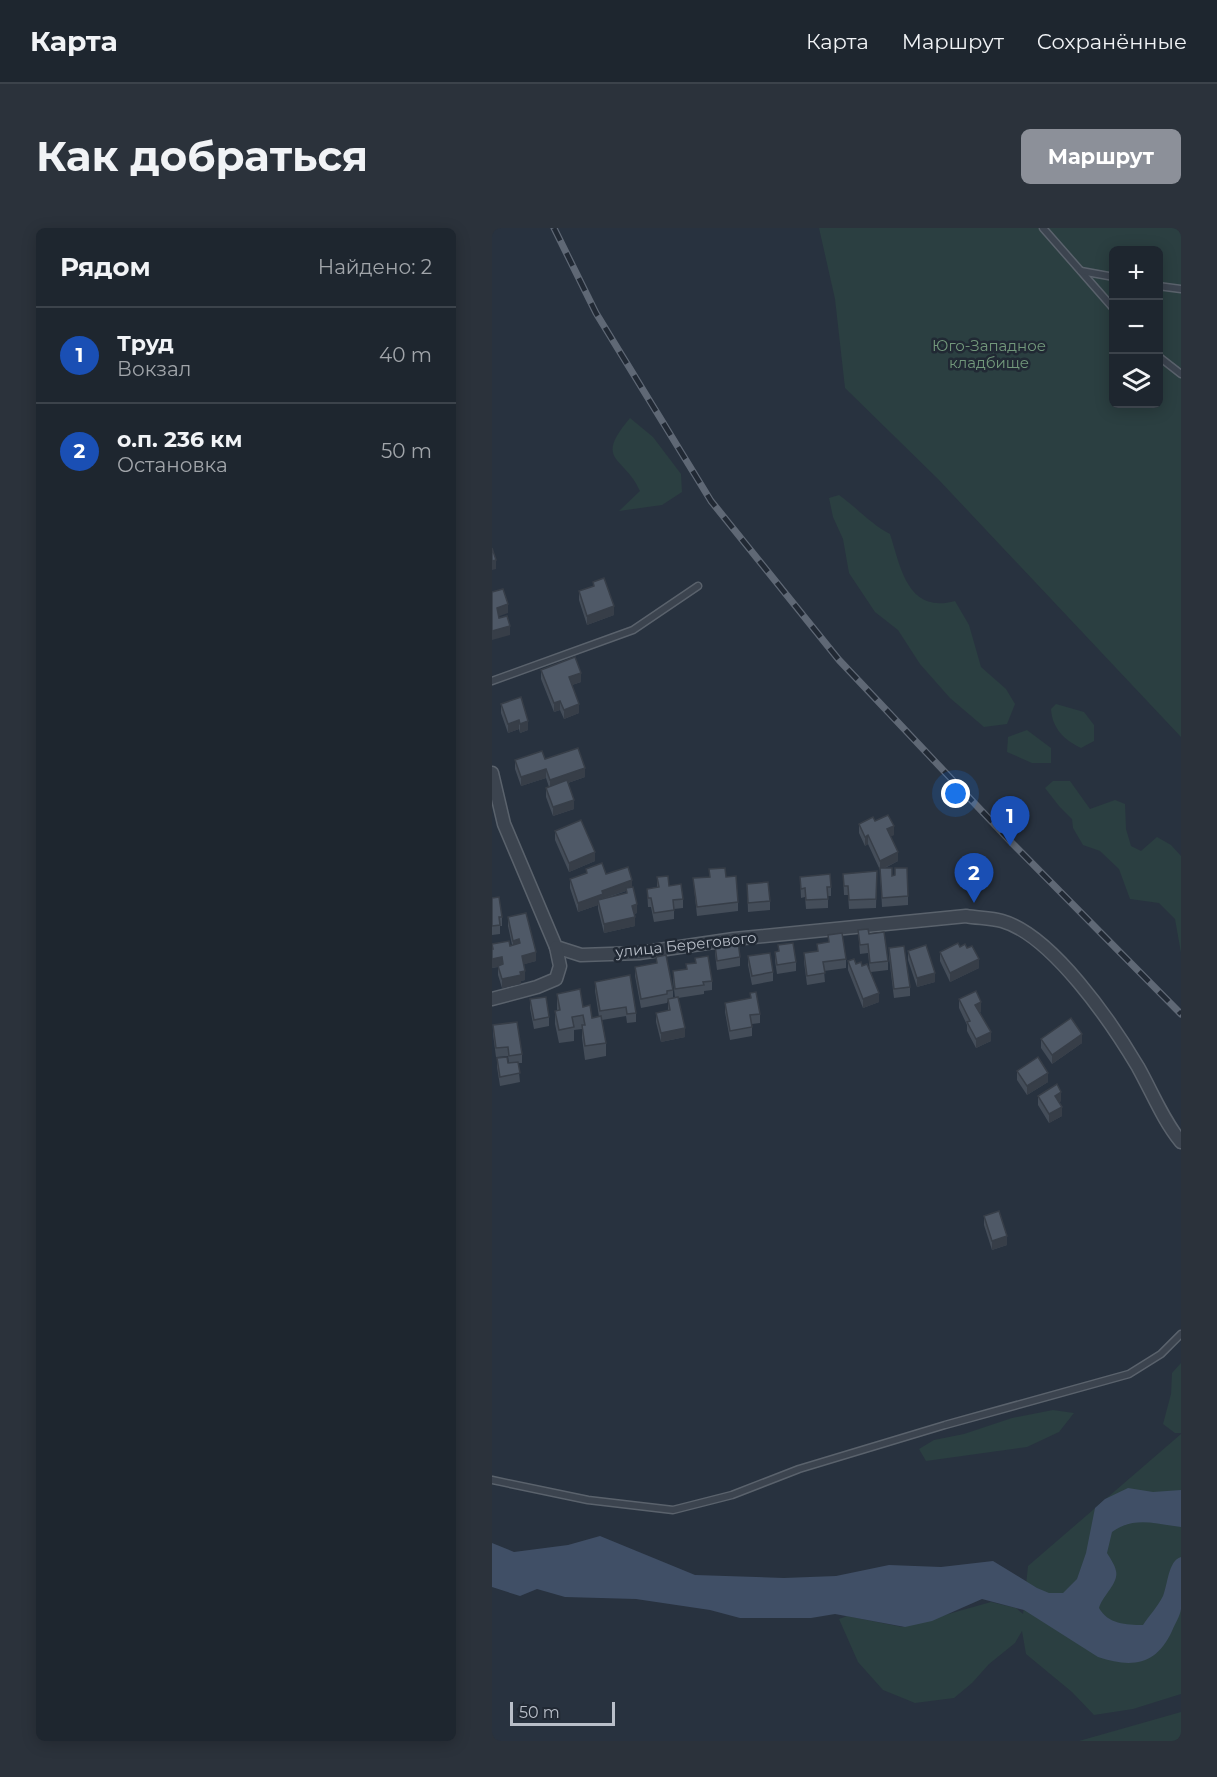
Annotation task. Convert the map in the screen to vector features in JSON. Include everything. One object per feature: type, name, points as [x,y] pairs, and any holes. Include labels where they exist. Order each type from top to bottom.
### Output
[{"type":"street","points":[[492,773],[504,824],[556,947],[560,966],[556,979],[537,987],[492,999]]},
{"type":"street","name":"улица Берегового","points":[[556,947],[581,955],[639,953],[734,939],[966,916],[1003,921],[1037,940],[1060,962],[1098,1007],[1137,1066],[1173,1132],[1181,1142]]},
{"type":"lane","points":[[1043,228],[1109,304]]},
{"type":"lane","points":[[1081,271],[1109,276]]},
{"type":"lane","points":[[1163,287],[1181,289]]},
{"type":"lane","points":[[1163,360],[1181,374]]},
{"type":"lane","points":[[492,681],[633,630],[698,586]]},
{"type":"lane","points":[[492,1480],[588,1500],[673,1510],[732,1495],[800,1469],[945,1425],[1129,1374],[1161,1354],[1181,1334]]},
{"type":"green space","name":"Юго-Западное кладбище","points":[[819,228],[1181,228],[1181,737],[938,479],[845,388],[835,299]]},
{"type":"green space","points":[[630,418],[653,437],[681,474],[682,492],[662,505],[619,511],[640,491],[615,458],[613,451],[619,432]]},
{"type":"green space","points":[[839,495],[890,534],[903,574],[917,595],[927,601],[939,603],[955,601],[969,625],[981,667],[1006,689],[1015,704],[1007,724],[984,727],[950,698],[920,664],[898,630],[875,612],[849,573],[843,539],[833,517],[829,498]]},
{"type":"green space","points":[[1056,704],[1084,712],[1094,725],[1094,741],[1081,748],[1064,737],[1056,728],[1052,716],[1051,709]]},
{"type":"green space","points":[[1027,730],[1051,748],[1051,763],[1032,763],[1007,752],[1008,737]]},
{"type":"green space","points":[[1053,781],[1070,781],[1090,809],[1115,800],[1125,804],[1126,829],[1131,846],[1141,851],[1157,837],[1171,845],[1181,856],[1181,953],[1175,919],[1159,903],[1130,899],[1119,869],[1100,851],[1083,845],[1073,828],[1072,819],[1045,788]]},
{"type":"green space","points":[[1181,1363],[1181,1433],[1175,1433],[1163,1424],[1171,1394],[1172,1373]]},
{"type":"green space","points":[[1053,1410],[1074,1413],[1059,1432],[1027,1447],[926,1461],[919,1449],[934,1440],[964,1434],[1012,1418]]},
{"type":"green space","points":[[1181,1434],[1181,1694],[1133,1709],[1094,1715],[1072,1692],[1026,1654],[1022,1631],[1015,1643],[989,1664],[954,1698],[915,1703],[883,1690],[858,1662],[839,1619],[847,1616],[902,1627],[991,1602],[1016,1608],[1023,1614],[1028,1566]]},
{"type":"green space","points":[[1181,1712],[1181,1741],[1079,1741]]},
{"type":"water","points":[[1128,1488],[1153,1492],[1181,1490],[1181,1527],[1137,1523],[1128,1524],[1112,1532],[1107,1553],[1115,1566],[1116,1576],[1099,1608],[1112,1620],[1130,1625],[1143,1625],[1163,1596],[1173,1563],[1181,1557],[1181,1609],[1177,1620],[1166,1643],[1158,1651],[1150,1658],[1132,1663],[1098,1657],[1024,1610],[982,1599],[932,1621],[905,1627],[835,1614],[811,1618],[740,1618],[710,1610],[636,1599],[565,1597],[537,1589],[520,1596],[492,1587],[492,1543],[514,1552],[568,1545],[600,1536],[695,1575],[784,1578],[836,1576],[889,1565],[941,1567],[993,1561],[1037,1588],[1049,1593],[1063,1593],[1077,1579],[1086,1553],[1095,1508],[1105,1499]]},
{"type":"building","points":[[492,548],[496,560],[492,561]]},
{"type":"building","points":[[604,578],[614,606],[587,616],[579,591],[594,586],[593,582]]},
{"type":"building","points":[[503,589],[508,604],[497,608],[499,618],[507,616],[510,626],[492,631],[492,592]]},
{"type":"building","points":[[575,657],[581,673],[569,677],[579,704],[564,710],[560,701],[554,703],[541,670]]},
{"type":"building","points":[[521,697],[528,721],[520,724],[519,720],[508,724],[501,704]]},
{"type":"building","points":[[578,748],[585,768],[550,780],[546,769],[521,777],[515,760],[542,751],[545,759]]},
{"type":"building","points":[[567,780],[574,800],[553,807],[546,788]]},
{"type":"building","points":[[888,815],[894,826],[887,829],[898,852],[880,861],[868,835],[865,837],[859,824],[873,817],[875,821]]},
{"type":"building","points":[[581,820],[595,852],[569,863],[555,831]]},
{"type":"building","points":[[602,863],[606,874],[628,867],[632,880],[578,903],[570,879],[587,873],[586,869]]},
{"type":"building","points":[[725,868],[726,877],[736,876],[738,902],[697,907],[693,878],[710,877],[709,869]]},
{"type":"building","points":[[880,868],[892,868],[892,876],[895,875],[895,868],[907,868],[908,896],[882,898]]},
{"type":"building","points":[[877,871],[876,899],[849,900],[848,886],[844,886],[843,874]]},
{"type":"building","points":[[830,874],[831,887],[827,887],[828,899],[806,900],[805,888],[801,889],[800,877]]},
{"type":"building","points":[[668,876],[669,886],[681,884],[683,899],[673,900],[674,910],[654,913],[647,889],[659,887],[657,877]]},
{"type":"building","points":[[768,882],[770,901],[748,903],[747,884]]},
{"type":"building","points":[[633,887],[637,904],[632,906],[635,917],[604,924],[598,900],[627,893],[626,888]]},
{"type":"building","points":[[499,897],[502,917],[499,917],[500,925],[492,926],[492,898]]},
{"type":"building","points":[[526,913],[536,952],[522,956],[525,971],[520,972],[521,975],[502,979],[498,966],[503,964],[502,957],[492,959],[492,944],[509,941],[510,946],[520,943],[519,939],[513,941],[508,917]]},
{"type":"building","points":[[868,929],[869,934],[884,932],[888,961],[870,963],[868,944],[860,945],[858,930]]},
{"type":"building","points":[[842,933],[846,959],[823,962],[825,973],[807,976],[804,953],[818,951],[817,944],[829,942],[828,935]]},
{"type":"building","points":[[738,941],[740,957],[717,961],[715,945]]},
{"type":"building","points":[[793,943],[796,962],[777,965],[775,952],[779,951],[778,945]]},
{"type":"building","points":[[958,943],[960,947],[965,944],[967,948],[972,946],[979,959],[950,973],[940,952]]},
{"type":"building","points":[[926,945],[935,973],[917,978],[908,951]]},
{"type":"building","points":[[904,946],[910,987],[894,989],[889,948]]},
{"type":"building","points":[[770,953],[773,972],[752,976],[748,956]]},
{"type":"building","points":[[666,955],[673,990],[667,991],[667,994],[641,999],[635,967],[657,963],[656,957]]},
{"type":"building","points":[[708,956],[712,981],[703,982],[704,985],[675,989],[673,971],[687,969],[686,964],[696,963],[695,958]]},
{"type":"building","points":[[854,959],[856,964],[861,962],[862,966],[867,964],[879,993],[863,999],[848,961]]},
{"type":"building","points":[[630,975],[636,1013],[627,1014],[626,1007],[600,1011],[595,982]]},
{"type":"building","points":[[580,989],[583,1007],[590,1005],[592,1018],[601,1016],[606,1043],[585,1046],[583,1015],[572,1017],[574,1027],[559,1030],[555,1011],[560,1010],[557,994]]},
{"type":"building","points":[[976,991],[981,1002],[975,1005],[991,1032],[976,1039],[959,999]]},
{"type":"building","points":[[756,992],[760,1014],[750,1015],[752,1027],[730,1031],[725,1003],[751,998],[750,993]]},
{"type":"building","points":[[546,997],[549,1017],[534,1020],[530,999]]},
{"type":"building","points":[[678,997],[685,1028],[661,1033],[656,1013],[670,1010],[668,999]]},
{"type":"building","points":[[1071,1018],[1082,1034],[1052,1055],[1041,1039]]},
{"type":"building","points":[[517,1022],[522,1054],[509,1056],[508,1047],[496,1048],[493,1025]]},
{"type":"building","points":[[507,1057],[508,1063],[518,1062],[520,1073],[500,1077],[497,1058]]},
{"type":"building","points":[[1038,1057],[1048,1073],[1027,1086],[1017,1071]]},
{"type":"building","points":[[1057,1084],[1061,1092],[1055,1096],[1062,1107],[1049,1114],[1038,1096]]},
{"type":"building","points":[[999,1211],[1007,1236],[992,1241],[984,1216]]},
{"type":"railway","points":[[554,228],[596,313],[711,501],[839,660],[1012,843],[1181,1014]]},
{"type":"place","name":"Труд","points":[[1010,846]]},
{"type":"place","name":"о.п. 236 км","points":[[974,903]]}]
